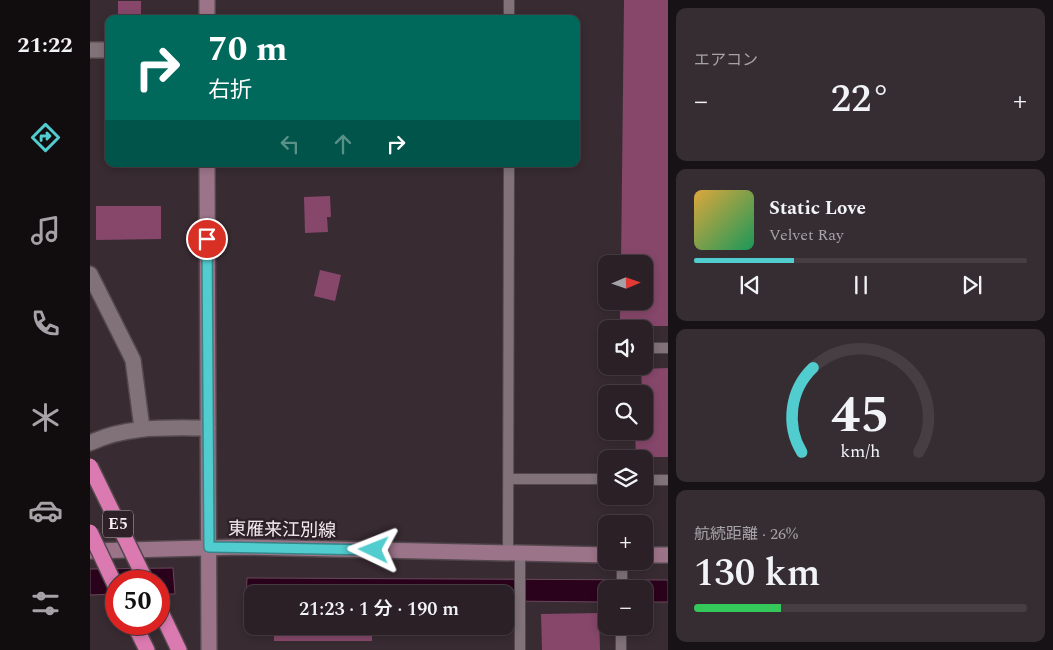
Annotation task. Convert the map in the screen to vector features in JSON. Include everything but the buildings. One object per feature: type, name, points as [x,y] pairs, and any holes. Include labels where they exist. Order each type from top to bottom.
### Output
[{"type":"highway","name":"E5","points":[[90,466],[141,570]]},
{"type":"highway","name":"E5","points":[[90,532],[108,570]]},
{"type":"highway","points":[[170,631],[179,650]]},
{"type":"highway","points":[[139,635],[146,650]]},
{"type":"street","points":[[207,0],[207,15]]},
{"type":"street","points":[[90,50],[105,50]]},
{"type":"street","points":[[90,552],[209,547],[207,167]]},
{"type":"street","points":[[90,274],[133,360],[142,428]]},
{"type":"street","points":[[90,443],[108,434],[142,428],[208,428]]},
{"type":"street","name":"東雁来江別線","points":[[209,650],[209,547],[598,555]]},
{"type":"street","points":[[653,555],[668,555]]},
{"type":"lane","points":[[509,0],[509,15]]},
{"type":"lane","points":[[509,167],[509,479],[514,554],[520,572],[520,650]]},
{"type":"lane","points":[[653,348],[668,348]]},
{"type":"lane","points":[[509,479],[598,480]]},
{"type":"lane","points":[[653,480],[668,480]]},
{"type":"lane","points":[[621,635],[621,650]]},
{"type":"shaded area","points":[[173,568],[175,594],[170,594],[170,570],[105,570],[105,594],[90,595],[90,569]]},
{"type":"shaded area","points":[[247,578],[668,580],[668,602],[653,602],[653,580],[598,580],[598,602],[514,601],[514,585],[247,585]]},
{"type":"route","points":[[207,239],[209,547],[374,550]]}]
